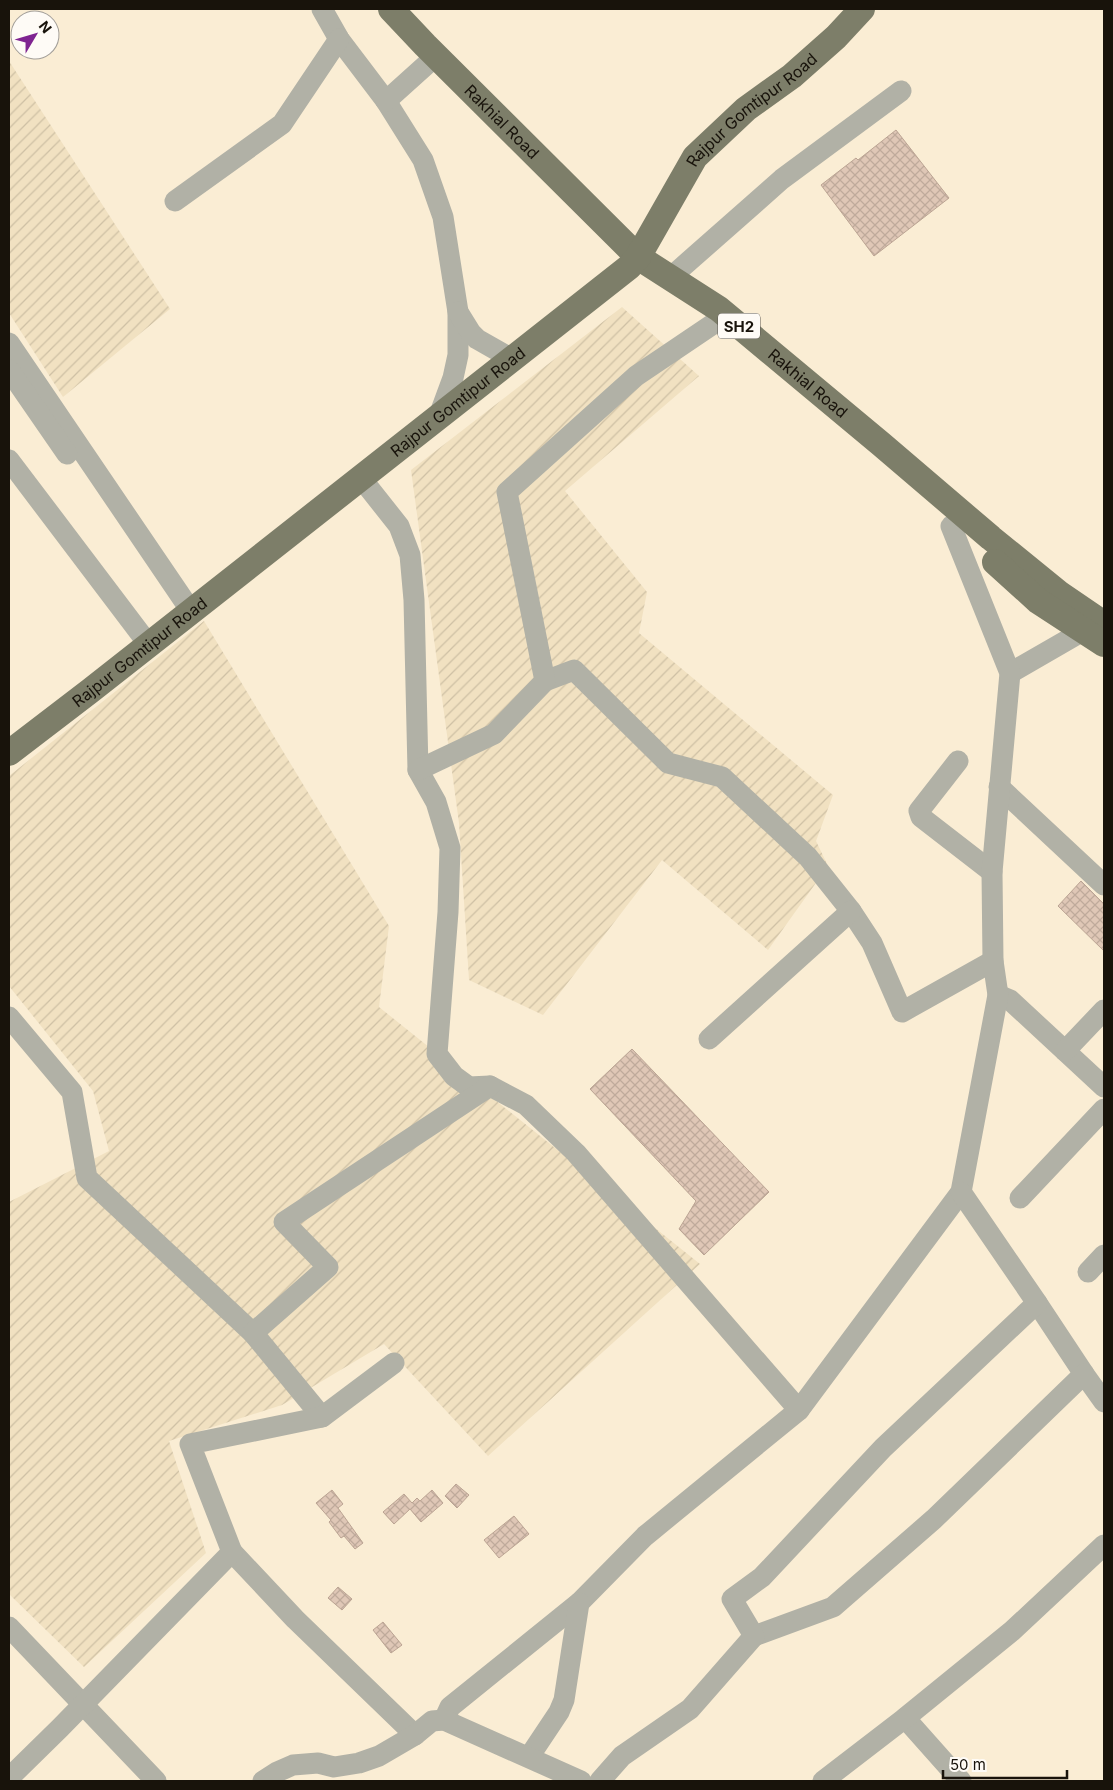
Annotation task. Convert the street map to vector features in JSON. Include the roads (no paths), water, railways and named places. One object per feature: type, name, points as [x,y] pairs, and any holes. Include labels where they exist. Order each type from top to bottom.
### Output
[{"type":"main road","name":"Rakhial Road","points":[[391,9],[634,262],[716,322],[881,461],[951,526],[1038,601],[1097,633]]},
{"type":"main road","name":"Rajpur Gomtipur Road","points":[[9,753],[186,616],[634,262],[695,158],[746,109],[792,76],[836,37],[862,9]]},
{"type":"main road","name":"Rakhial Road","points":[[634,262],[671,277],[719,309],[1060,594],[1097,633]]},
{"type":"street","points":[[322,9],[339,39],[386,101],[423,160],[444,217],[458,312],[458,355],[453,378],[439,416]]},
{"type":"street","points":[[175,201],[282,124],[339,39]]},
{"type":"street","points":[[386,101],[436,56]]},
{"type":"street","points":[[671,277],[782,179],[901,91]]},
{"type":"street","points":[[458,312],[477,339],[512,359]]},
{"type":"street","points":[[544,681],[507,492],[636,376],[716,322]]},
{"type":"street","points":[[11,358],[186,616]]},
{"type":"street","points":[[9,460],[149,645]]},
{"type":"street","points":[[361,478],[400,526],[410,556],[414,600],[418,770],[436,802],[450,848],[448,912],[437,1054],[454,1076],[469,1087],[490,1086],[526,1105],[576,1153],[799,1410]]},
{"type":"street","points":[[444,1720],[450,1707],[579,1603],[645,1536],[799,1410],[961,1192],[998,994],[993,961],[992,872],[1010,673],[951,526]]},
{"type":"street","points":[[1010,673],[1097,633]]},
{"type":"street","points":[[418,770],[494,734],[544,681],[574,670],[668,763],[722,777],[808,857],[851,912],[872,943],[902,1012],[993,961]]},
{"type":"street","points":[[958,761],[919,811],[921,817],[992,872]]},
{"type":"street","points":[[1000,787],[1104,885]]},
{"type":"street","points":[[709,1039],[851,912]]},
{"type":"street","points":[[998,994],[1010,1000],[1104,1087]]},
{"type":"street","points":[[1065,1051],[1104,1010]]},
{"type":"street","points":[[9,1017],[72,1092],[87,1178],[253,1333],[322,1417]]},
{"type":"street","points":[[253,1333],[328,1267],[284,1222],[490,1086]]},
{"type":"street","points":[[1020,1198],[1104,1109]]},
{"type":"street","points":[[961,1192],[1104,1402]]},
{"type":"street","points":[[1088,1272],[1104,1255]]},
{"type":"street","points":[[754,1636],[732,1599],[762,1577],[883,1448],[1037,1303]]},
{"type":"street","points":[[394,1363],[322,1417],[190,1444],[232,1552],[295,1619],[415,1736]]},
{"type":"street","points":[[600,1781],[622,1756],[690,1709],[754,1636],[833,1607],[934,1519],[1084,1374]]},
{"type":"street","points":[[823,1781],[905,1718],[1012,1631],[1104,1545]]},
{"type":"street","points":[[9,1778],[232,1552]]},
{"type":"street","points":[[529,1757],[559,1712],[564,1700],[579,1603]]},
{"type":"street","points":[[9,1627],[156,1781]]},
{"type":"street","points":[[905,1718],[962,1781]]},
{"type":"street","points":[[263,1781],[277,1772],[294,1765],[318,1763],[334,1767],[359,1764],[379,1756],[415,1736],[432,1721],[444,1720],[581,1781]]}]
